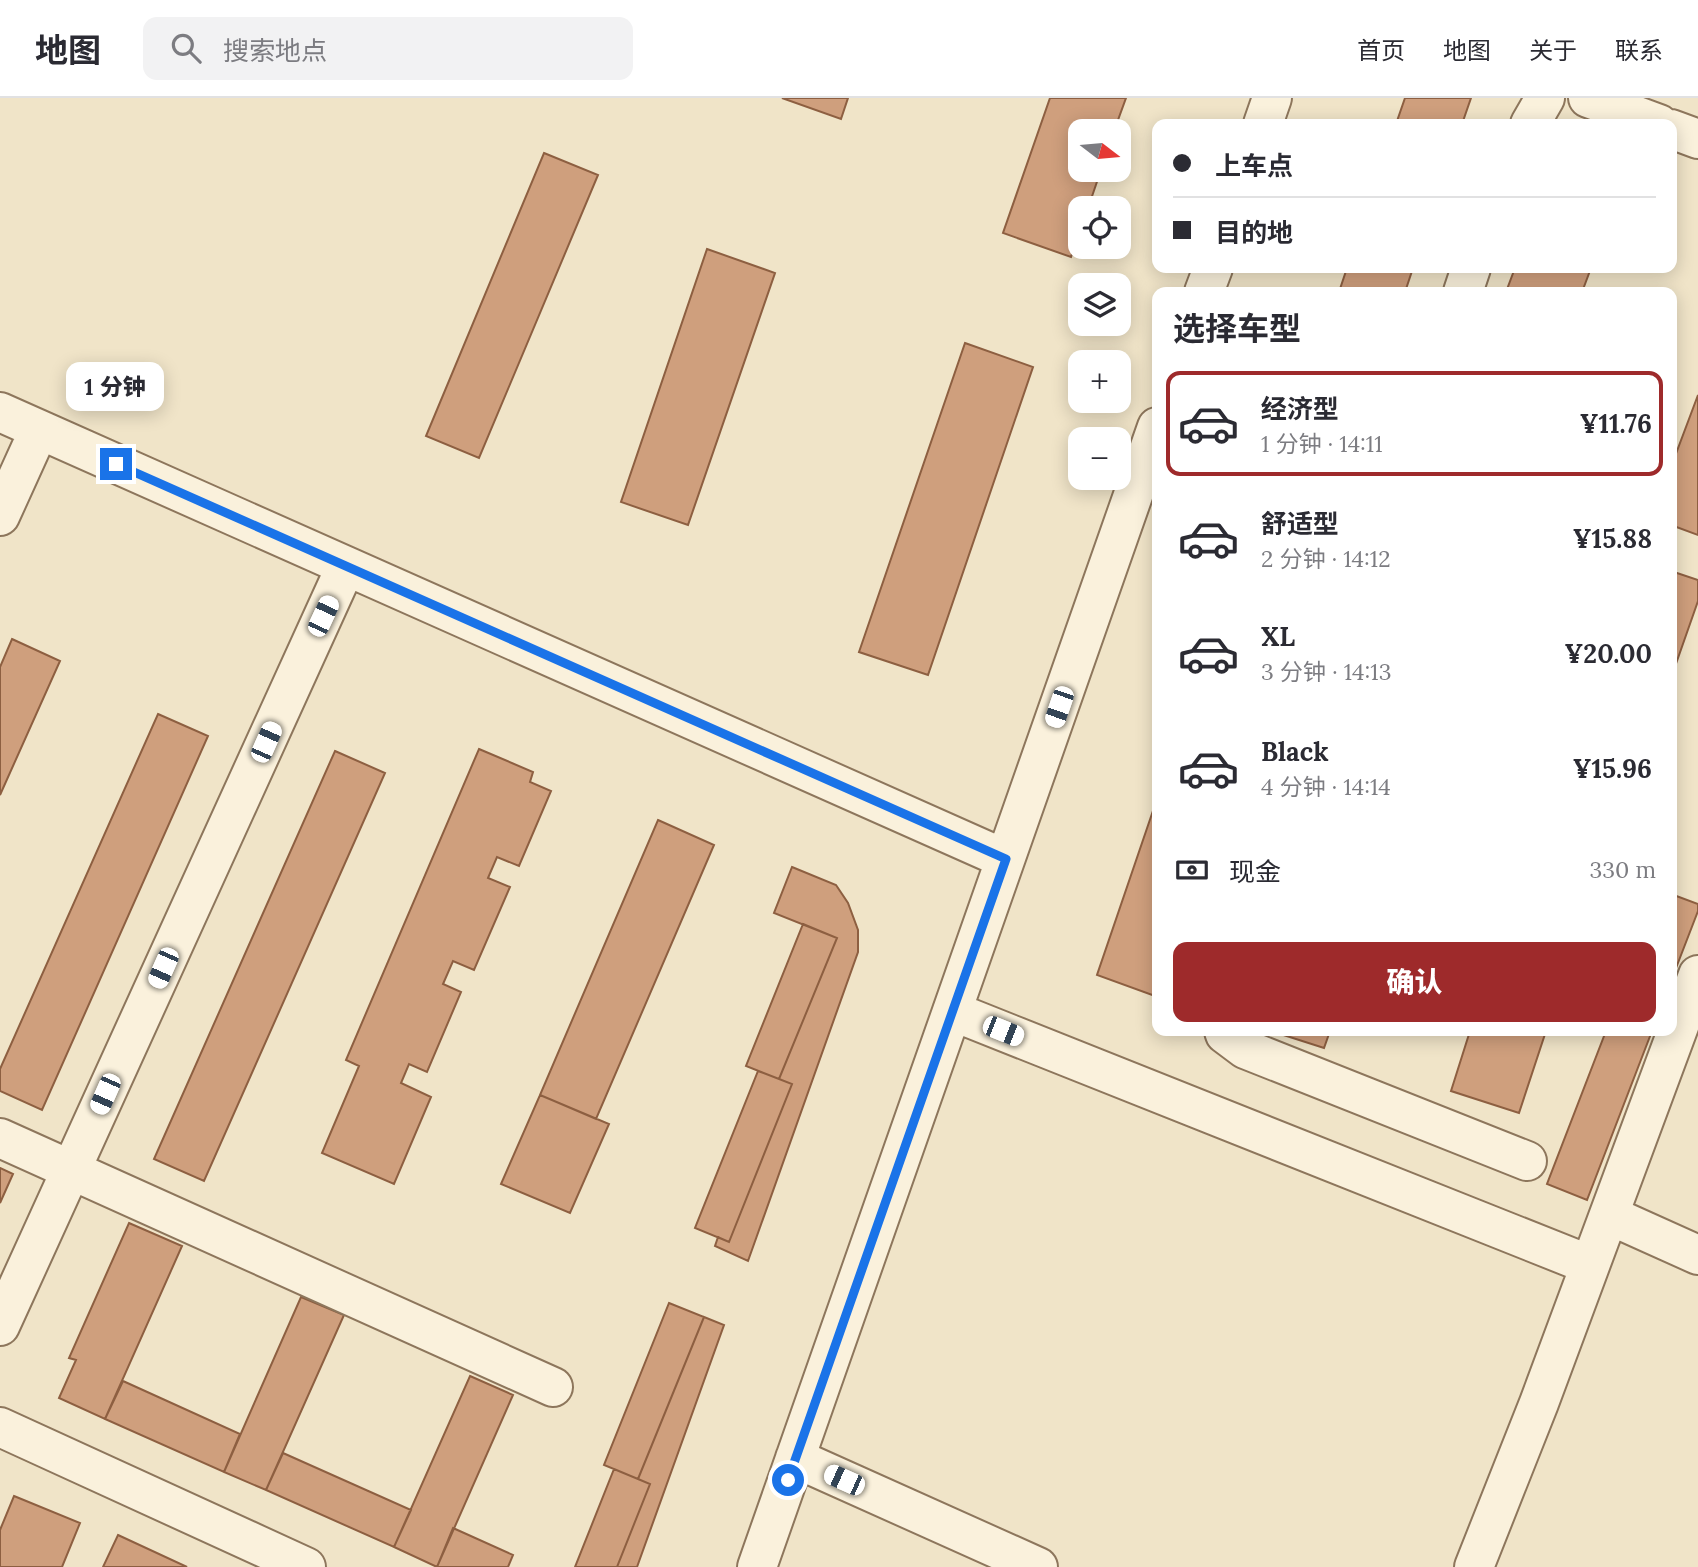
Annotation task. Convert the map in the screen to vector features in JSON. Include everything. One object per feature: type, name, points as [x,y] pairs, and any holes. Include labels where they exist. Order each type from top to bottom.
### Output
[{"type":"street","points":[[1265,119],[1272,98]]},
{"type":"street","points":[[1533,119],[1545,98]]},
{"type":"street","points":[[1588,98],[1645,119]]},
{"type":"street","points":[[1677,131],[1698,139]]},
{"type":"street","points":[[0,412],[1006,859]]},
{"type":"street","points":[[0,516],[39,430]]},
{"type":"street","points":[[757,1567],[1152,441]]},
{"type":"street","points":[[0,1326],[346,566]]},
{"type":"street","points":[[1474,1567],[1609,1215],[1683,1061],[1698,975]]},
{"type":"street","points":[[952,1011],[1590,1265]]},
{"type":"street","points":[[1228,1036],[1245,1049],[1527,1161]]},
{"type":"street","points":[[0,1138],[553,1387]]},
{"type":"street","points":[[1609,1215],[1698,1255]]},
{"type":"street","points":[[0,1427],[306,1567]]},
{"type":"street","points":[[795,1458],[1038,1567]]},
{"type":"building","points":[[782,98],[848,98],[841,119]]},
{"type":"building","points":[[1050,98],[1126,98],[1118,119],[1068,119],[1068,182],[1097,182],[1092,196],[1068,196],[1068,256],[1003,233]]},
{"type":"building","points":[[1405,98],[1471,98],[1464,119],[1398,119]]},
{"type":"building","points":[[544,153],[598,175],[479,458],[426,436]]},
{"type":"building","points":[[707,249],[775,273],[688,525],[621,502]]},
{"type":"building","points":[[1345,273],[1411,273],[1407,287],[1341,287]]},
{"type":"building","points":[[1513,273],[1589,273],[1584,287],[1508,287]]},
{"type":"building","points":[[965,343],[1033,367],[928,675],[859,652]]},
{"type":"building","points":[[1698,395],[1698,535],[1677,527],[1677,451]]},
{"type":"building","points":[[1677,573],[1698,580],[1698,601],[1677,661]]},
{"type":"building","points":[[12,639],[60,661],[0,795],[0,667]]},
{"type":"building","points":[[158,714],[208,736],[42,1110],[0,1091],[0,1069]]},
{"type":"building","points":[[479,749],[533,772],[530,782],[551,791],[519,866],[497,857],[488,878],[510,887],[474,970],[453,961],[443,984],[461,992],[427,1072],[409,1064],[401,1083],[431,1097],[394,1184],[322,1153],[359,1066],[346,1060]]},
{"type":"building","points":[[335,751],[385,773],[204,1181],[154,1159]]},
{"type":"building","points":[[1152,814],[1152,995],[1097,975]]},
{"type":"building","points":[[658,820],[714,845],[596,1119],[540,1095]]},
{"type":"building","points":[[792,867],[836,885],[848,903],[858,930],[858,952],[748,1261],[715,1246],[718,1237],[729,1242],[792,1084],[779,1079],[837,938],[774,913]]},
{"type":"building","points":[[1677,896],[1698,904],[1698,911],[1677,965]]},
{"type":"building","points":[[803,924],[837,938],[779,1079],[746,1066]]},
{"type":"building","points":[[1287,1036],[1328,1036],[1324,1048]]},
{"type":"building","points":[[1468,1036],[1544,1036],[1519,1113],[1451,1091]]},
{"type":"building","points":[[1604,1036],[1650,1036],[1587,1200],[1547,1184]]},
{"type":"building","points":[[758,1071],[792,1084],[729,1242],[695,1228]]},
{"type":"building","points":[[540,1095],[609,1124],[570,1213],[501,1184]]},
{"type":"building","points":[[0,1168],[13,1174],[0,1203]]},
{"type":"building","points":[[129,1223],[182,1246],[105,1419],[59,1398],[76,1360],[69,1358]]},
{"type":"building","points":[[301,1297],[344,1315],[266,1490],[224,1472]]},
{"type":"building","points":[[669,1303],[704,1317],[638,1479],[604,1465]]},
{"type":"building","points":[[704,1317],[724,1325],[637,1567],[617,1567],[650,1484],[638,1479]]},
{"type":"building","points":[[470,1376],[513,1395],[437,1567],[394,1547]]},
{"type":"building","points":[[123,1381],[240,1434],[224,1472],[105,1419]]},
{"type":"building","points":[[283,1453],[411,1510],[394,1547],[266,1490]]},
{"type":"building","points":[[614,1469],[650,1484],[617,1567],[575,1567]]},
{"type":"building","points":[[14,1496],[80,1523],[62,1567],[0,1567],[0,1530]]},
{"type":"building","points":[[453,1528],[513,1555],[508,1567],[437,1567]]},
{"type":"building","points":[[118,1535],[187,1567],[103,1567]]},
{"type":"route","points":[[116,464],[1006,859],[788,1480]]}]
